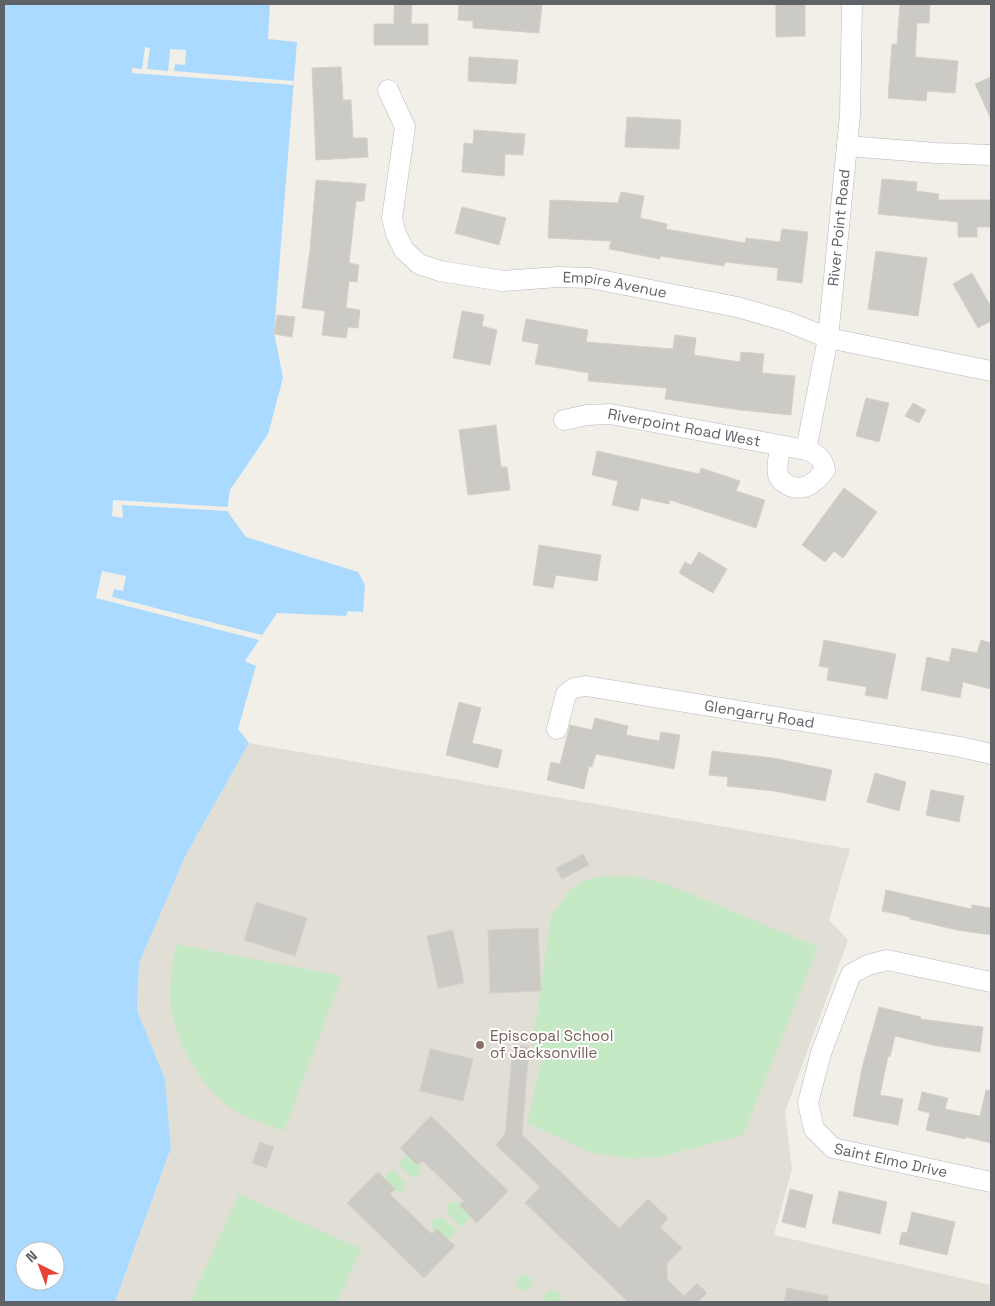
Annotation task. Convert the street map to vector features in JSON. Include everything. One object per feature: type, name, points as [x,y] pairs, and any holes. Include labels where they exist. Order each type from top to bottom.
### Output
[{"type":"street","name":"River Point Road","points":[[806,450],[828,338],[850,115],[852,4]]},
{"type":"street","name":"Empire Avenue","points":[[388,90],[405,127],[392,218],[396,234],[404,250],[419,264],[440,271],[503,282],[558,277],[590,278],[737,307],[786,321],[828,338],[991,371]]},
{"type":"street","points":[[846,146],[991,155]]},
{"type":"street","name":"Riverpoint Road West","points":[[564,420],[587,414],[610,414],[806,450]]},
{"type":"street","points":[[780,446],[778,474],[783,482],[791,487],[804,488],[816,480],[825,470],[819,456],[806,450]]},
{"type":"street","name":"Glengarry Road","points":[[557,729],[566,694],[574,688],[586,686],[952,745],[991,754]]},
{"type":"street","name":"Saint Elmo Drive","points":[[991,982],[887,960],[868,965],[851,974],[821,1053],[808,1103],[814,1129],[833,1148],[991,1182]]},
{"type":"shaded area","name":"Episcopal School of Jacksonville","points":[[249,743],[850,849],[829,920],[848,940],[785,1112],[792,1169],[774,1235],[991,1285],[991,1302],[115,1302],[171,1148],[165,1079],[137,1010],[139,963],[186,855]]},
{"type":"green space","points":[[631,876],[664,883],[818,947],[743,1135],[664,1156],[635,1159],[592,1153],[527,1123],[544,1051],[532,1048],[551,916],[571,889],[583,881],[599,877]]},
{"type":"green space","points":[[176,944],[342,976],[284,1131],[248,1117],[228,1106],[200,1077],[193,1066],[181,1042],[170,1002],[171,977]]},
{"type":"green space","points":[[407,1155],[417,1165],[419,1164],[420,1175],[411,1177],[397,1164]]},
{"type":"green space","points":[[393,1169],[405,1183],[403,1192],[393,1191],[395,1188],[384,1178]]},
{"type":"green space","points":[[239,1194],[361,1249],[337,1302],[190,1302]]},
{"type":"green space","points":[[449,1202],[462,1203],[471,1217],[461,1227],[446,1212]]},
{"type":"green space","points":[[442,1217],[457,1231],[448,1239],[437,1229],[433,1233],[432,1220]]},
{"type":"green space","points":[[521,1275],[527,1275],[532,1280],[530,1289],[521,1291],[516,1286],[516,1280]]},
{"type":"green space","points":[[550,1290],[559,1292],[562,1301],[545,1302],[544,1296]]},
{"type":"water","points":[[4,4],[270,4],[268,39],[297,42],[274,332],[283,378],[268,434],[230,490],[227,511],[246,537],[358,572],[365,585],[363,612],[348,611],[346,616],[277,613],[245,661],[256,666],[238,729],[249,743],[186,855],[139,963],[137,1010],[165,1079],[171,1148],[115,1302],[4,1302]]},
{"type":"pier","points":[[145,47],[150,48],[147,69],[168,71],[170,49],[186,50],[185,65],[175,64],[174,71],[294,81],[293,85],[132,73],[132,68],[142,69]]},
{"type":"pier","points":[[113,500],[228,507],[227,511],[122,505],[123,518],[112,516]]},
{"type":"pier","points":[[102,571],[126,576],[123,591],[114,589],[112,597],[262,635],[259,640],[96,598]]},
{"type":"building","points":[[394,4],[412,4],[411,24],[428,24],[428,45],[374,45],[374,24],[394,24]]},
{"type":"building","points":[[459,4],[542,4],[539,33],[473,28],[473,21],[458,20]]},
{"type":"building","points":[[776,4],[805,4],[805,36],[776,37]]},
{"type":"building","points":[[900,4],[930,4],[929,23],[917,23],[915,57],[958,61],[955,93],[927,91],[926,101],[888,98],[892,44],[897,44]]},
{"type":"building","points":[[469,57],[518,60],[516,84],[468,81]]},
{"type":"building","points":[[341,67],[343,100],[351,100],[353,138],[367,138],[368,157],[316,160],[312,68]]},
{"type":"building","points":[[991,77],[991,119],[975,84]]},
{"type":"building","points":[[627,117],[681,120],[679,149],[625,147]]},
{"type":"building","points":[[474,130],[525,134],[523,155],[505,154],[504,176],[462,172],[464,143],[473,144]]},
{"type":"building","points":[[882,179],[917,182],[916,191],[939,194],[938,200],[991,200],[991,227],[977,227],[977,237],[958,237],[958,222],[878,214]]},
{"type":"building","points":[[316,180],[366,184],[364,201],[356,201],[349,263],[359,265],[357,282],[349,281],[346,308],[360,310],[358,328],[348,327],[346,338],[322,335],[325,311],[302,308],[310,250]]},
{"type":"building","points":[[621,192],[644,196],[640,218],[667,224],[666,229],[745,243],[746,238],[780,242],[782,229],[808,232],[802,283],[777,280],[778,268],[725,262],[724,266],[660,256],[660,259],[609,249],[611,241],[548,238],[550,200],[618,203]]},
{"type":"building","points":[[462,207],[506,218],[499,245],[455,233]]},
{"type":"building","points":[[876,251],[927,258],[918,316],[868,309]]},
{"type":"building","points":[[972,273],[991,307],[991,321],[978,328],[953,284]]},
{"type":"building","points":[[462,311],[484,315],[482,326],[497,330],[490,365],[453,358]]},
{"type":"building","points":[[277,315],[295,317],[292,337],[274,334]]},
{"type":"building","points":[[526,319],[588,330],[586,342],[673,349],[675,335],[696,338],[694,355],[740,362],[741,352],[764,354],[762,373],[795,376],[791,415],[665,399],[667,388],[588,381],[589,373],[535,364],[539,344],[522,341]]},
{"type":"building","points":[[866,398],[889,403],[879,442],[856,436]]},
{"type":"building","points":[[913,403],[926,410],[919,423],[905,416]]},
{"type":"building","points":[[496,425],[501,467],[507,467],[510,490],[468,495],[459,430]]},
{"type":"building","points":[[597,451],[699,474],[701,468],[740,481],[736,491],[765,500],[756,528],[670,500],[669,504],[641,498],[638,511],[612,505],[618,481],[592,475]]},
{"type":"building","points":[[844,488],[877,512],[843,558],[834,551],[825,562],[802,545]]},
{"type":"building","points":[[539,545],[601,555],[597,581],[556,575],[553,588],[533,585]]},
{"type":"building","points":[[699,552],[727,569],[713,593],[679,573],[685,562],[691,565]]},
{"type":"building","points":[[824,640],[896,654],[887,699],[865,695],[867,687],[827,680],[829,668],[819,666]]},
{"type":"building","points":[[981,640],[991,643],[991,689],[963,682],[960,698],[921,690],[927,657],[949,662],[952,648],[977,653]]},
{"type":"building","points":[[459,702],[481,708],[472,743],[502,750],[498,768],[446,755]]},
{"type":"building","points":[[595,718],[628,726],[626,735],[659,741],[661,732],[680,735],[674,769],[596,754],[592,767],[589,766],[584,789],[547,780],[551,762],[560,764],[570,725],[592,730]]},
{"type":"building","points":[[712,751],[773,758],[832,770],[825,801],[774,791],[727,786],[728,777],[709,775]]},
{"type":"building","points":[[875,773],[906,782],[899,811],[867,802]]},
{"type":"building","points":[[931,790],[964,796],[959,822],[926,815]]},
{"type":"building","points":[[583,854],[589,865],[562,879],[556,868]]},
{"type":"building","points":[[886,890],[971,909],[972,905],[991,908],[991,935],[957,930],[882,911]]},
{"type":"building","points":[[256,902],[307,918],[295,956],[244,940]]},
{"type":"building","points":[[538,928],[541,991],[490,993],[488,930]]},
{"type":"building","points":[[453,930],[464,983],[438,988],[427,936]]},
{"type":"building","points":[[879,1007],[921,1017],[920,1019],[983,1027],[980,1052],[937,1046],[895,1036],[890,1057],[888,1056],[880,1095],[903,1099],[898,1125],[853,1116],[862,1068]]},
{"type":"building","points":[[513,1045],[529,1047],[522,1135],[619,1228],[648,1199],[668,1218],[660,1227],[682,1248],[667,1263],[667,1279],[684,1296],[697,1283],[707,1293],[698,1302],[628,1302],[525,1203],[540,1187],[496,1145],[505,1134]]},
{"type":"building","points":[[430,1049],[473,1059],[463,1101],[420,1091]]},
{"type":"building","points":[[986,1090],[991,1091],[991,1143],[926,1130],[930,1113],[918,1110],[922,1092],[948,1098],[945,1109],[980,1116]]},
{"type":"building","points":[[431,1116],[508,1191],[477,1223],[459,1205],[464,1201],[423,1161],[417,1165],[400,1148]]},
{"type":"building","points":[[260,1142],[274,1147],[266,1168],[252,1163]]},
{"type":"building","points":[[378,1172],[395,1189],[390,1194],[417,1220],[432,1234],[437,1229],[455,1246],[424,1278],[347,1203]]},
{"type":"building","points":[[790,1189],[813,1195],[805,1228],[782,1222]]},
{"type":"building","points":[[839,1191],[887,1202],[880,1234],[832,1223]]},
{"type":"building","points":[[912,1212],[955,1222],[947,1255],[899,1244],[902,1232],[907,1233]]},
{"type":"building","points":[[787,1288],[828,1296],[828,1302],[784,1302]]},
{"type":"place","name":"Episcopal School of Jacksonville","points":[[480,1045]]}]
